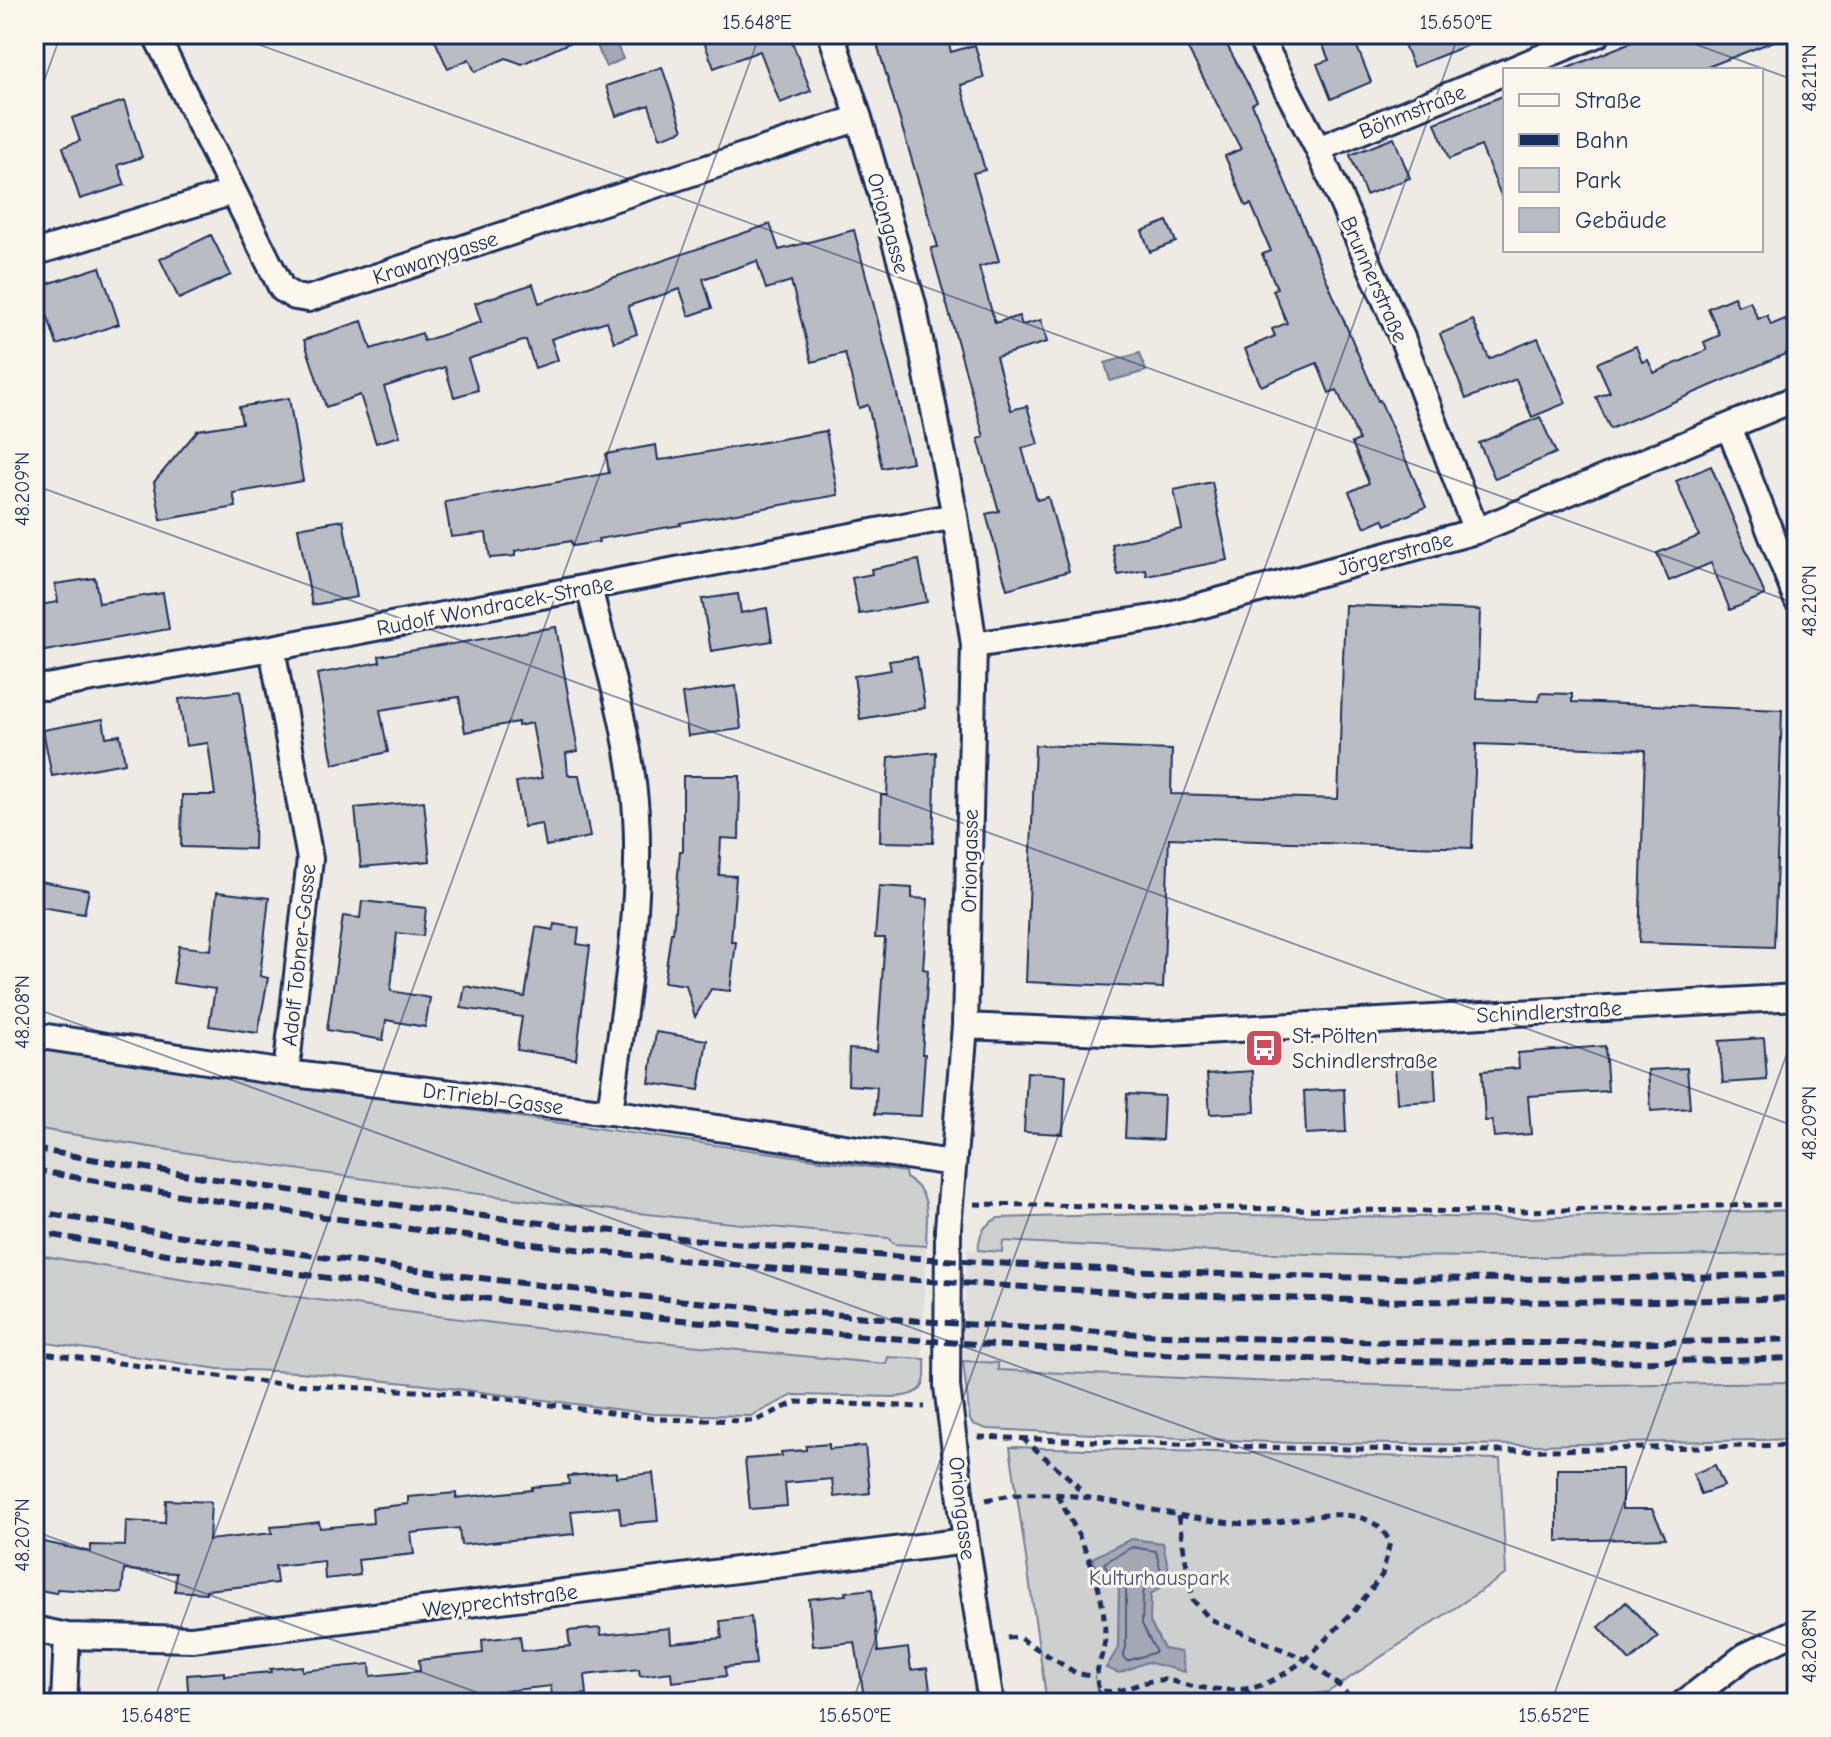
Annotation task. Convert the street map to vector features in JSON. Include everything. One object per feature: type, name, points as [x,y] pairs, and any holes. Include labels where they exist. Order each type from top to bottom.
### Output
[{"type":"street","name":"Krawanygasse","points":[[155,34],[282,289],[295,297],[308,299],[859,118]]},
{"type":"street","name":"Oriongasse","points":[[831,34],[913,304],[955,516],[974,645],[965,1026],[952,1163],[947,1386],[966,1541],[991,1703]]},
{"type":"street","name":"Brunnerstraße","points":[[1258,34],[1318,149],[1403,340],[1476,531]]},
{"type":"street","points":[[1516,68],[1598,34]]},
{"type":"street","name":"Böhmstraße","points":[[1318,149],[1503,73]]},
{"type":"street","points":[[34,253],[233,192]]},
{"type":"street","name":"Jörgerstraße","points":[[974,645],[1159,617],[1476,531],[1797,398]]},
{"type":"street","points":[[1729,427],[1797,600]]},
{"type":"street","name":"Rudolf Wondracek-Straße","points":[[34,686],[46,687],[272,648],[955,516]]},
{"type":"street","points":[[589,587],[628,753],[636,812],[638,881],[610,1112]]},
{"type":"street","name":"Adolf Tobner-Gasse","points":[[272,648],[310,859],[286,1073]]},
{"type":"street","name":"Schindlerstraße","points":[[965,1026],[1152,1034],[1797,997]]},
{"type":"street","name":"Dr.Triebl-Gasse","points":[[34,1035],[286,1073],[610,1112],[952,1163]]},
{"type":"street","name":"Weyprechtstraße","points":[[34,1629],[67,1636],[192,1639],[966,1541]]},
{"type":"street","points":[[1684,1703],[1745,1656],[1797,1631]]},
{"type":"street","points":[[64,1703],[67,1636]]},
{"type":"path","points":[[950,1204],[1482,1212],[1797,1204]]},
{"type":"path","points":[[34,1352],[272,1383],[470,1394],[655,1419],[755,1421],[796,1402],[950,1408]]},
{"type":"path","points":[[953,1437],[1284,1448],[1498,1451],[1797,1445]]},
{"type":"path","points":[[1022,1438],[1074,1482],[1078,1487],[1069,1496]]},
{"type":"path","points":[[962,1504],[1020,1494],[1057,1495],[1206,1522],[1253,1524],[1328,1515],[1357,1517],[1380,1525],[1390,1542],[1382,1575],[1355,1610],[1306,1659],[1275,1682],[1246,1690],[1194,1687],[1161,1679],[1112,1693],[1099,1690]]},
{"type":"path","points":[[1057,1495],[1090,1561],[1104,1606],[1105,1641],[1095,1677],[1099,1690]]},
{"type":"path","points":[[1178,1516],[1193,1600],[1210,1619],[1306,1659],[1342,1688],[1355,1703]]},
{"type":"path","points":[[981,1641],[1018,1637],[1076,1673],[1095,1677]]},
{"type":"path","points":[[1089,1703],[1099,1690]]},
{"type":"path","points":[[1246,1690],[1256,1703]]},
{"type":"shaded area","points":[[34,1128],[215,1159],[474,1195],[888,1238],[895,1244],[926,1246],[922,1359],[888,1357],[887,1364],[564,1332],[290,1296],[34,1254]]},
{"type":"shaded area","points":[[1003,1241],[1345,1256],[1797,1253],[1797,1382],[1459,1387],[998,1370],[997,1363],[963,1361],[967,1249],[1002,1252]]},
{"type":"green space","points":[[34,1048],[905,1172],[906,1178],[915,1184],[925,1199],[926,1246],[894,1244],[888,1238],[460,1192],[34,1128]]},
{"type":"green space","points":[[1797,1210],[1797,1253],[1598,1257],[1400,1256],[1202,1251],[1003,1241],[1002,1252],[978,1250],[983,1231],[998,1218],[1146,1214],[1526,1218]]},
{"type":"green space","points":[[34,1254],[140,1273],[459,1319],[886,1364],[888,1357],[925,1359],[925,1376],[922,1387],[906,1396],[793,1395],[751,1416],[653,1414],[426,1385],[299,1372],[218,1369],[34,1341]]},
{"type":"green space","points":[[963,1361],[998,1363],[998,1370],[1459,1387],[1797,1382],[1797,1439],[1534,1445],[1293,1443],[987,1429],[970,1420]]},
{"type":"green space","name":"Kulturhauspark","points":[[1010,1447],[1500,1459],[1506,1574],[1328,1692],[1249,1703],[1047,1703]]},
{"type":"water","points":[[592,34],[612,34],[623,59],[606,67]]},
{"type":"water","points":[[1140,353],[1146,371],[1110,381],[1105,363]]},
{"type":"water","points":[[1131,1539],[1163,1543],[1171,1581],[1151,1594],[1150,1622],[1164,1649],[1181,1652],[1185,1672],[1147,1662],[1119,1673],[1106,1668],[1118,1648],[1119,1579],[1103,1582],[1092,1558]]},
{"type":"building","points":[[432,34],[589,34],[522,64],[506,58],[475,72],[469,59],[448,69]]},
{"type":"building","points":[[701,34],[798,34],[791,39],[811,91],[780,103],[760,51],[714,68]]},
{"type":"building","points":[[874,34],[918,34],[920,42],[946,34],[951,52],[975,45],[984,78],[961,85],[985,170],[973,173],[999,261],[979,267],[995,323],[1019,316],[1022,325],[1041,320],[1047,342],[996,357],[1011,410],[1027,406],[1038,444],[1022,448],[1037,500],[1048,497],[1069,571],[1007,589],[986,514],[999,511],[978,439],[984,437],[931,248],[938,247]]},
{"type":"building","points":[[1180,34],[1221,34],[1257,101],[1252,104],[1426,507],[1386,525],[1383,519],[1365,527],[1349,492],[1369,483],[1352,443],[1359,440],[1337,390],[1329,393],[1317,363],[1261,386],[1245,349],[1275,336],[1272,329],[1287,323],[1273,290],[1277,288],[1262,254],[1271,251],[1251,204],[1246,206],[1225,156],[1241,149]]},
{"type":"building","points":[[1318,34],[1352,34],[1371,82],[1331,99],[1317,64],[1329,60]]},
{"type":"building","points":[[1400,34],[1493,34],[1493,35],[1413,67]]},
{"type":"building","points":[[1651,34],[1787,36],[1705,68],[1568,68]]},
{"type":"building","points":[[662,67],[683,130],[660,138],[649,105],[616,116],[606,86]]},
{"type":"building","points":[[1503,96],[1503,201],[1481,146],[1449,159],[1435,123]]},
{"type":"building","points":[[124,101],[142,157],[118,165],[125,185],[80,199],[63,147],[80,141],[72,118]]},
{"type":"building","points":[[1394,138],[1410,178],[1366,195],[1350,155]]},
{"type":"building","points":[[1167,221],[1176,242],[1150,252],[1142,231]]},
{"type":"building","points":[[770,224],[779,250],[854,230],[912,462],[882,468],[868,405],[859,408],[845,353],[812,362],[791,281],[766,289],[757,261],[703,279],[712,308],[689,316],[680,289],[628,306],[637,334],[614,342],[607,321],[551,339],[558,360],[535,368],[526,340],[468,359],[478,390],[454,397],[445,367],[384,387],[400,436],[376,443],[360,395],[326,407],[304,340],[362,321],[371,349],[422,333],[424,341],[481,322],[475,303],[533,284],[539,303]]},
{"type":"building","points":[[211,235],[231,275],[179,299],[160,259]]},
{"type":"building","points":[[100,267],[119,324],[57,345],[38,287]]},
{"type":"building","points":[[1734,297],[1738,306],[1750,301],[1758,319],[1767,315],[1771,325],[1785,319],[1797,349],[1610,429],[1596,397],[1610,392],[1597,363],[1636,346],[1642,362],[1648,360],[1654,373],[1707,350],[1704,342],[1720,335],[1708,308]]},
{"type":"building","points":[[1473,320],[1489,359],[1538,338],[1566,403],[1532,417],[1516,379],[1466,399],[1440,334]]},
{"type":"building","points":[[289,398],[303,481],[233,493],[236,507],[161,520],[154,482],[198,430],[242,423],[239,407]]},
{"type":"building","points":[[1540,417],[1556,453],[1495,479],[1479,443]]},
{"type":"building","points":[[826,431],[838,495],[598,539],[599,542],[572,546],[571,541],[515,551],[515,556],[490,558],[486,533],[451,537],[445,502],[609,473],[606,454],[656,445],[658,460],[668,459]]},
{"type":"building","points":[[1711,466],[1765,595],[1730,610],[1711,563],[1669,581],[1657,553],[1699,536],[1676,481]]},
{"type":"building","points":[[1212,482],[1228,560],[1147,576],[1146,570],[1118,575],[1112,544],[1182,529],[1174,490]]},
{"type":"building","points":[[343,520],[357,597],[312,605],[298,528]]},
{"type":"building","points":[[919,560],[927,602],[859,614],[852,578],[872,574],[871,569]]},
{"type":"building","points":[[95,578],[99,603],[163,593],[169,629],[39,652],[34,606],[58,602],[55,584]]},
{"type":"building","points":[[738,594],[741,613],[767,608],[772,641],[711,651],[702,599]]},
{"type":"building","points":[[1345,605],[1480,610],[1477,699],[1539,701],[1540,693],[1572,694],[1572,702],[1782,710],[1774,947],[1639,943],[1645,750],[1476,744],[1472,848],[1169,838],[1163,988],[1026,982],[1035,745],[1172,750],[1171,794],[1338,799]]},
{"type":"building","points":[[556,627],[578,751],[566,753],[568,775],[579,775],[590,837],[546,846],[542,824],[524,827],[516,782],[542,778],[532,723],[518,726],[518,722],[465,732],[459,697],[380,710],[388,752],[333,764],[317,674],[380,662],[379,656]]},
{"type":"building","points":[[917,657],[925,708],[860,719],[854,676],[891,670],[889,661]]},
{"type":"building","points":[[736,686],[741,729],[688,736],[682,694]]},
{"type":"building","points":[[240,691],[255,795],[254,849],[181,847],[182,795],[215,795],[208,743],[186,746],[179,699]]},
{"type":"building","points":[[103,719],[106,737],[120,735],[125,763],[52,776],[43,730]]},
{"type":"building","points":[[936,752],[933,843],[880,842],[881,795],[887,795],[889,757]]},
{"type":"building","points":[[683,776],[740,776],[739,839],[721,838],[719,875],[736,876],[731,942],[736,942],[730,991],[711,989],[695,1017],[686,985],[664,982],[673,933],[680,851],[683,851]]},
{"type":"building","points":[[424,801],[430,861],[361,867],[355,808]]},
{"type":"building","points":[[34,880],[89,890],[84,914],[34,906]]},
{"type":"building","points":[[879,886],[912,888],[912,898],[928,899],[923,969],[928,970],[921,1116],[875,1114],[877,1087],[848,1085],[849,1049],[877,1051],[885,938],[875,938]]},
{"type":"building","points":[[217,892],[269,898],[260,976],[268,978],[258,1033],[209,1026],[215,989],[173,983],[179,946],[211,950]]},
{"type":"building","points":[[362,901],[426,908],[423,936],[397,933],[391,988],[391,991],[430,998],[425,1027],[386,1020],[383,1040],[327,1030],[343,916],[360,918]]},
{"type":"building","points":[[554,924],[579,928],[577,944],[590,946],[576,1059],[517,1050],[522,1017],[461,1008],[465,986],[525,997],[536,927],[553,930]]},
{"type":"building","points":[[656,1032],[707,1040],[699,1090],[649,1083]]},
{"type":"building","points":[[1764,1038],[1767,1080],[1723,1083],[1719,1041]]},
{"type":"building","points":[[1605,1046],[1608,1091],[1528,1096],[1531,1134],[1494,1137],[1492,1121],[1485,1121],[1482,1071],[1519,1068],[1518,1053]]},
{"type":"building","points":[[1434,1061],[1436,1101],[1397,1103],[1395,1064]]},
{"type":"building","points":[[1687,1068],[1690,1108],[1651,1111],[1648,1070]]},
{"type":"building","points":[[1253,1071],[1255,1112],[1210,1114],[1207,1074]]},
{"type":"building","points":[[1027,1072],[1066,1075],[1063,1134],[1024,1132]]},
{"type":"building","points":[[1344,1089],[1346,1132],[1306,1134],[1304,1091]]},
{"type":"building","points":[[1127,1094],[1164,1096],[1162,1140],[1125,1138]]},
{"type":"building","points":[[829,1444],[829,1449],[865,1446],[870,1493],[834,1497],[832,1479],[785,1483],[787,1506],[750,1509],[745,1459],[782,1456],[781,1452]]},
{"type":"building","points":[[1715,1465],[1724,1486],[1701,1494],[1693,1474]]},
{"type":"building","points":[[1557,1469],[1622,1469],[1622,1509],[1652,1509],[1666,1538],[1557,1541]]},
{"type":"building","points":[[616,1472],[616,1477],[653,1473],[658,1521],[621,1524],[619,1507],[571,1511],[574,1534],[461,1545],[459,1528],[411,1533],[414,1554],[358,1560],[360,1575],[325,1579],[324,1561],[275,1566],[277,1583],[206,1590],[206,1593],[175,1591],[176,1573],[124,1570],[122,1593],[57,1589],[56,1593],[34,1589],[34,1540],[91,1552],[91,1545],[125,1546],[126,1521],[165,1523],[166,1500],[211,1502],[209,1540],[272,1533],[271,1527],[319,1522],[320,1528],[373,1523],[372,1508],[408,1504],[408,1497],[456,1493],[456,1498],[532,1490],[532,1487],[569,1484],[568,1476]]},
{"type":"building","points":[[872,1589],[878,1652],[908,1648],[911,1670],[927,1668],[932,1703],[865,1703],[855,1642],[813,1646],[809,1599]]},
{"type":"building","points":[[1626,1602],[1658,1637],[1630,1661],[1599,1627]]},
{"type":"building","points":[[751,1617],[756,1664],[725,1667],[726,1676],[672,1682],[671,1672],[640,1676],[639,1669],[585,1675],[587,1694],[552,1698],[551,1686],[456,1696],[457,1703],[189,1703],[187,1675],[224,1672],[224,1676],[302,1666],[302,1671],[370,1664],[371,1676],[420,1671],[419,1660],[483,1653],[482,1640],[520,1636],[522,1651],[570,1646],[568,1631],[600,1628],[601,1635],[670,1628],[671,1643],[722,1638],[720,1621]]},
{"type":"railway","points":[[34,1149],[253,1185],[473,1215],[692,1239],[912,1258],[1132,1270],[1353,1277],[1575,1279],[1797,1274]]},
{"type":"railway","points":[[34,1170],[252,1206],[472,1237],[692,1261],[912,1280],[1133,1293],[1354,1300],[1576,1302],[1797,1298]]},
{"type":"railway","points":[[34,1211],[253,1247],[472,1277],[692,1302],[912,1320],[1133,1334],[1354,1341],[1576,1343],[1797,1339]]},
{"type":"railway","points":[[34,1232],[253,1267],[472,1297],[692,1321],[912,1340],[1133,1353],[1354,1360],[1575,1362],[1797,1358]]},
{"type":"place","name":"St. Pölten Schindlerstraße","points":[[1264,1048]]}]
